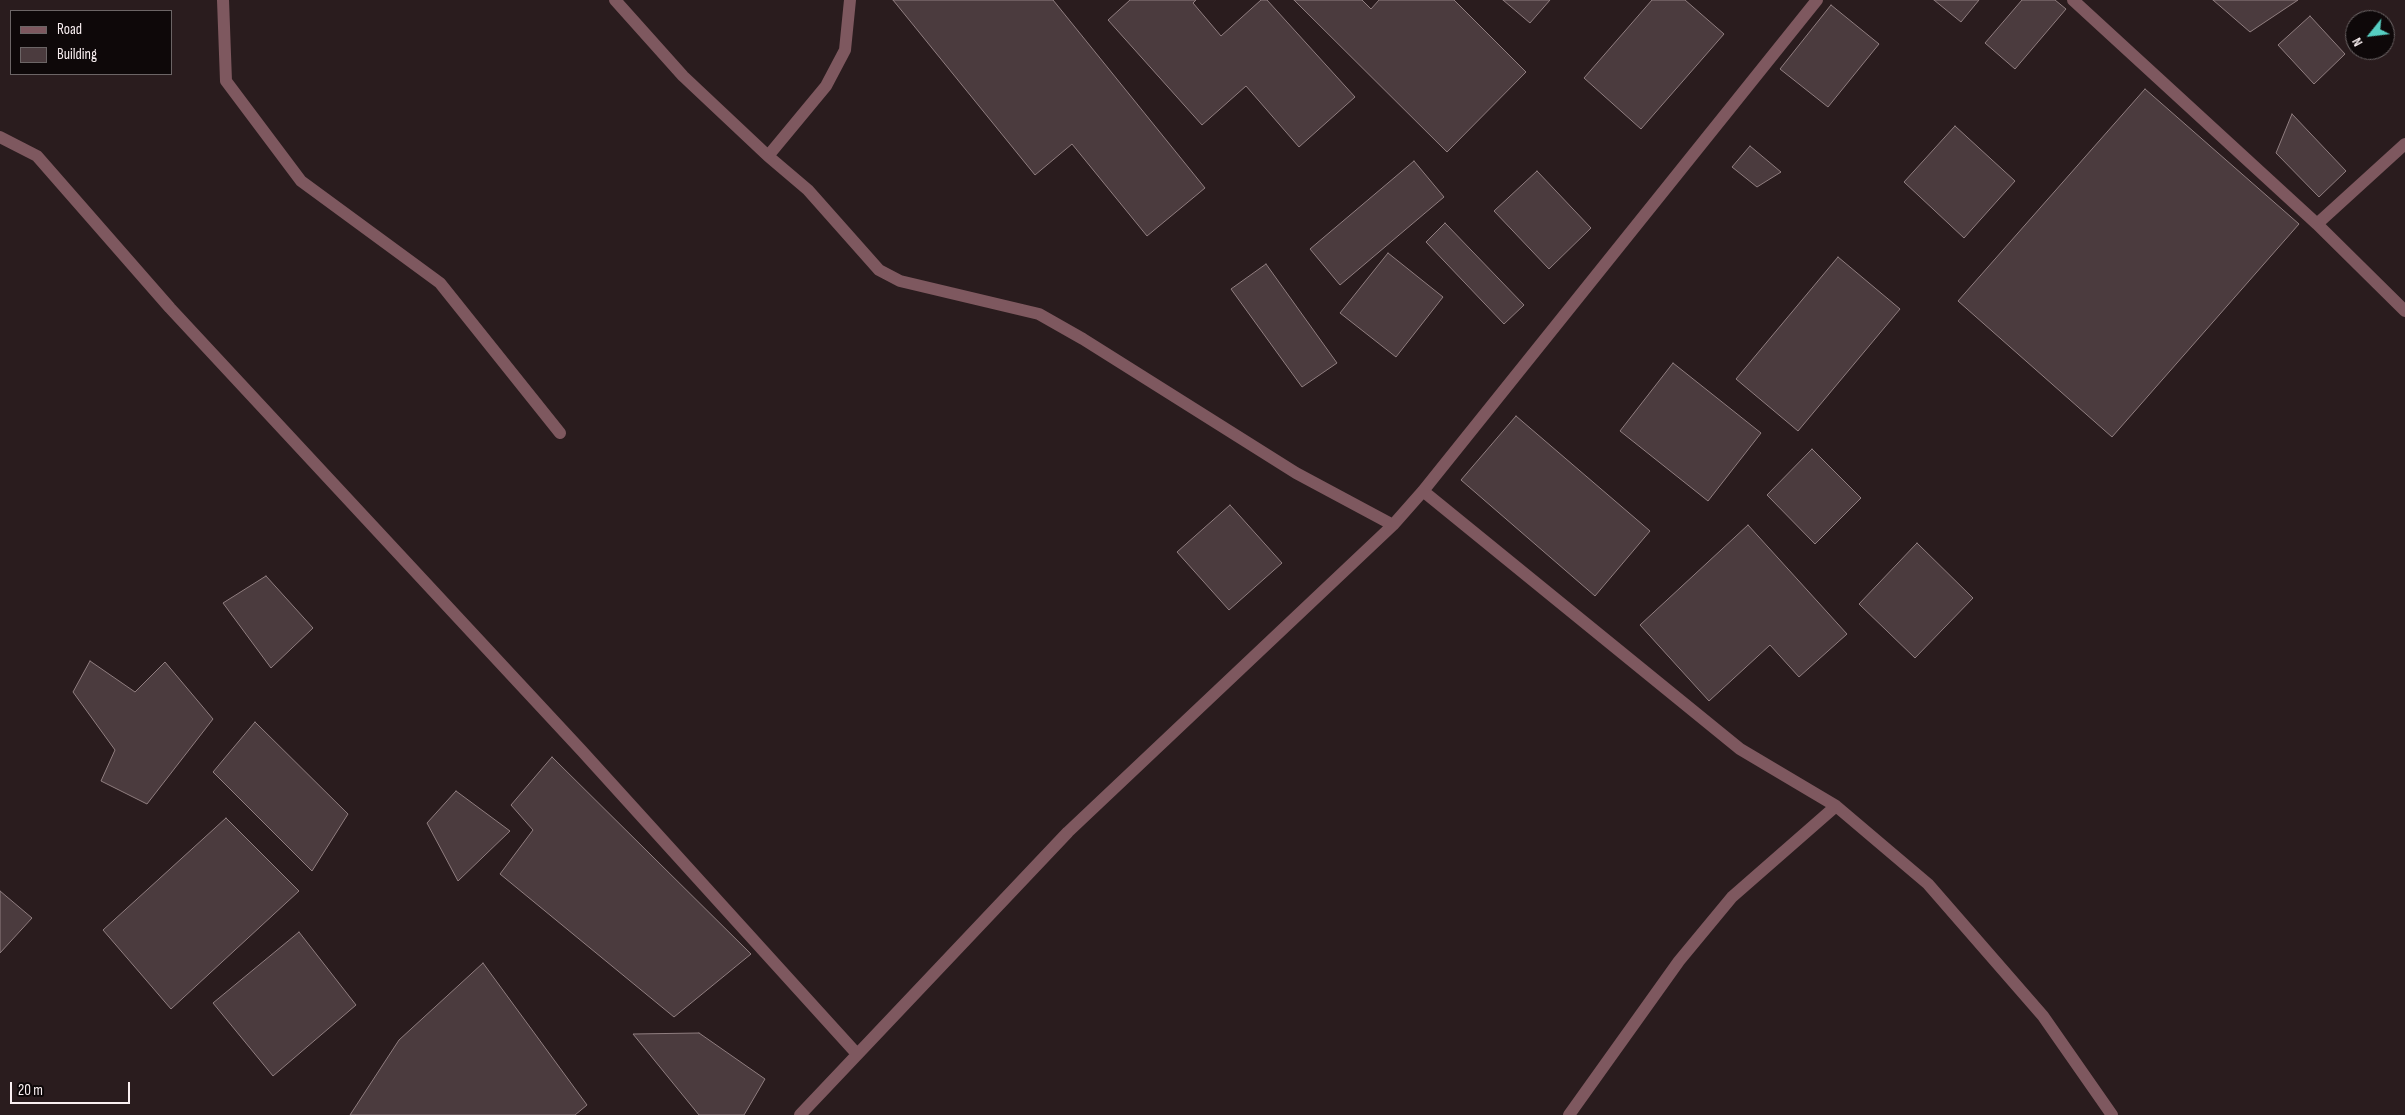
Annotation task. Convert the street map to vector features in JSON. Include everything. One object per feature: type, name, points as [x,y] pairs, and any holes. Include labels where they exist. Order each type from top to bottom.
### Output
[{"type":"street","points":[[223,0],[226,81],[301,181],[440,283],[560,433]]},
{"type":"street","points":[[615,0],[683,76],[768,156],[808,190],[879,270],[900,281],[1039,314],[1083,339],[1296,473],[1393,525]]},
{"type":"street","points":[[768,156],[826,86],[845,50],[850,0]]},
{"type":"street","points":[[800,1115],[1068,832],[1393,525],[1423,491],[1817,0]]},
{"type":"street","points":[[2073,0],[2317,224],[2405,311]]},
{"type":"street","points":[[0,137],[37,156],[170,308],[582,751],[857,1054]]},
{"type":"street","points":[[2317,224],[2405,144]]},
{"type":"street","points":[[1423,491],[1740,749],[1836,806],[1928,884],[2043,1016],[2112,1115]]},
{"type":"street","points":[[1569,1115],[1679,961],[1732,897],[1836,806]]},
{"type":"building","points":[[893,0],[1053,0],[1205,188],[1147,236],[1072,144],[1035,175]]},
{"type":"building","points":[[1130,0],[1196,0],[1193,3],[1221,36],[1261,0],[1267,0],[1355,97],[1299,147],[1246,86],[1202,125],[1108,20]]},
{"type":"building","points":[[1294,0],[1362,0],[1371,9],[1379,0],[1454,0],[1526,72],[1447,152]]},
{"type":"building","points":[[1503,0],[1550,0],[1530,23]]},
{"type":"building","points":[[1652,0],[1685,0],[1724,34],[1641,129],[1584,78]]},
{"type":"building","points":[[1934,0],[1979,0],[1961,22]]},
{"type":"building","points":[[2022,0],[2055,0],[2066,9],[2015,69],[1985,43]]},
{"type":"building","points":[[2213,0],[2298,0],[2250,32]]},
{"type":"building","points":[[1831,5],[1879,44],[1828,107],[1780,69]]},
{"type":"building","points":[[2310,16],[2345,54],[2314,84],[2278,45]]},
{"type":"building","points":[[2145,89],[2299,224],[2112,437],[1958,301]]},
{"type":"building","points":[[2292,114],[2346,171],[2319,197],[2276,153]]},
{"type":"building","points":[[1955,126],[2015,181],[1964,238],[1904,182]]},
{"type":"building","points":[[1750,146],[1781,172],[1757,187],[1732,167]]},
{"type":"building","points":[[1414,161],[1444,197],[1340,285],[1310,249]]},
{"type":"building","points":[[1537,171],[1591,228],[1549,269],[1494,211]]},
{"type":"building","points":[[1445,223],[1524,305],[1504,324],[1426,242]]},
{"type":"building","points":[[1388,253],[1443,297],[1396,357],[1340,313]]},
{"type":"building","points":[[1838,257],[1900,309],[1798,431],[1736,379]]},
{"type":"building","points":[[1266,264],[1337,363],[1302,387],[1231,289]]},
{"type":"building","points":[[1673,363],[1761,433],[1708,501],[1620,431]]},
{"type":"building","points":[[1516,416],[1650,531],[1595,596],[1461,480]]},
{"type":"building","points":[[1812,449],[1861,498],[1815,544],[1767,495]]},
{"type":"building","points":[[1230,505],[1282,563],[1229,610],[1177,552]]},
{"type":"building","points":[[1748,525],[1847,634],[1799,677],[1770,645],[1709,701],[1640,625]]},
{"type":"building","points":[[1917,543],[1973,598],[1915,658],[1859,604]]},
{"type":"building","points":[[266,576],[313,628],[271,668],[223,603]]},
{"type":"building","points":[[90,661],[135,692],[165,662],[213,719],[147,804],[101,781],[115,750],[73,692]]},
{"type":"building","points":[[255,722],[348,814],[312,871],[213,772]]},
{"type":"building","points":[[552,757],[751,954],[674,1017],[500,874],[533,830],[511,805]]},
{"type":"building","points":[[456,791],[510,831],[458,881],[427,823]]},
{"type":"building","points":[[226,818],[299,891],[171,1009],[103,930]]},
{"type":"building","points":[[0,891],[32,918],[0,953]]},
{"type":"building","points":[[299,932],[356,1005],[273,1076],[213,1003]]},
{"type":"building","points":[[483,963],[587,1105],[575,1115],[350,1115],[399,1040]]},
{"type":"building","points":[[699,1033],[765,1079],[744,1115],[699,1115],[633,1034]]}]
